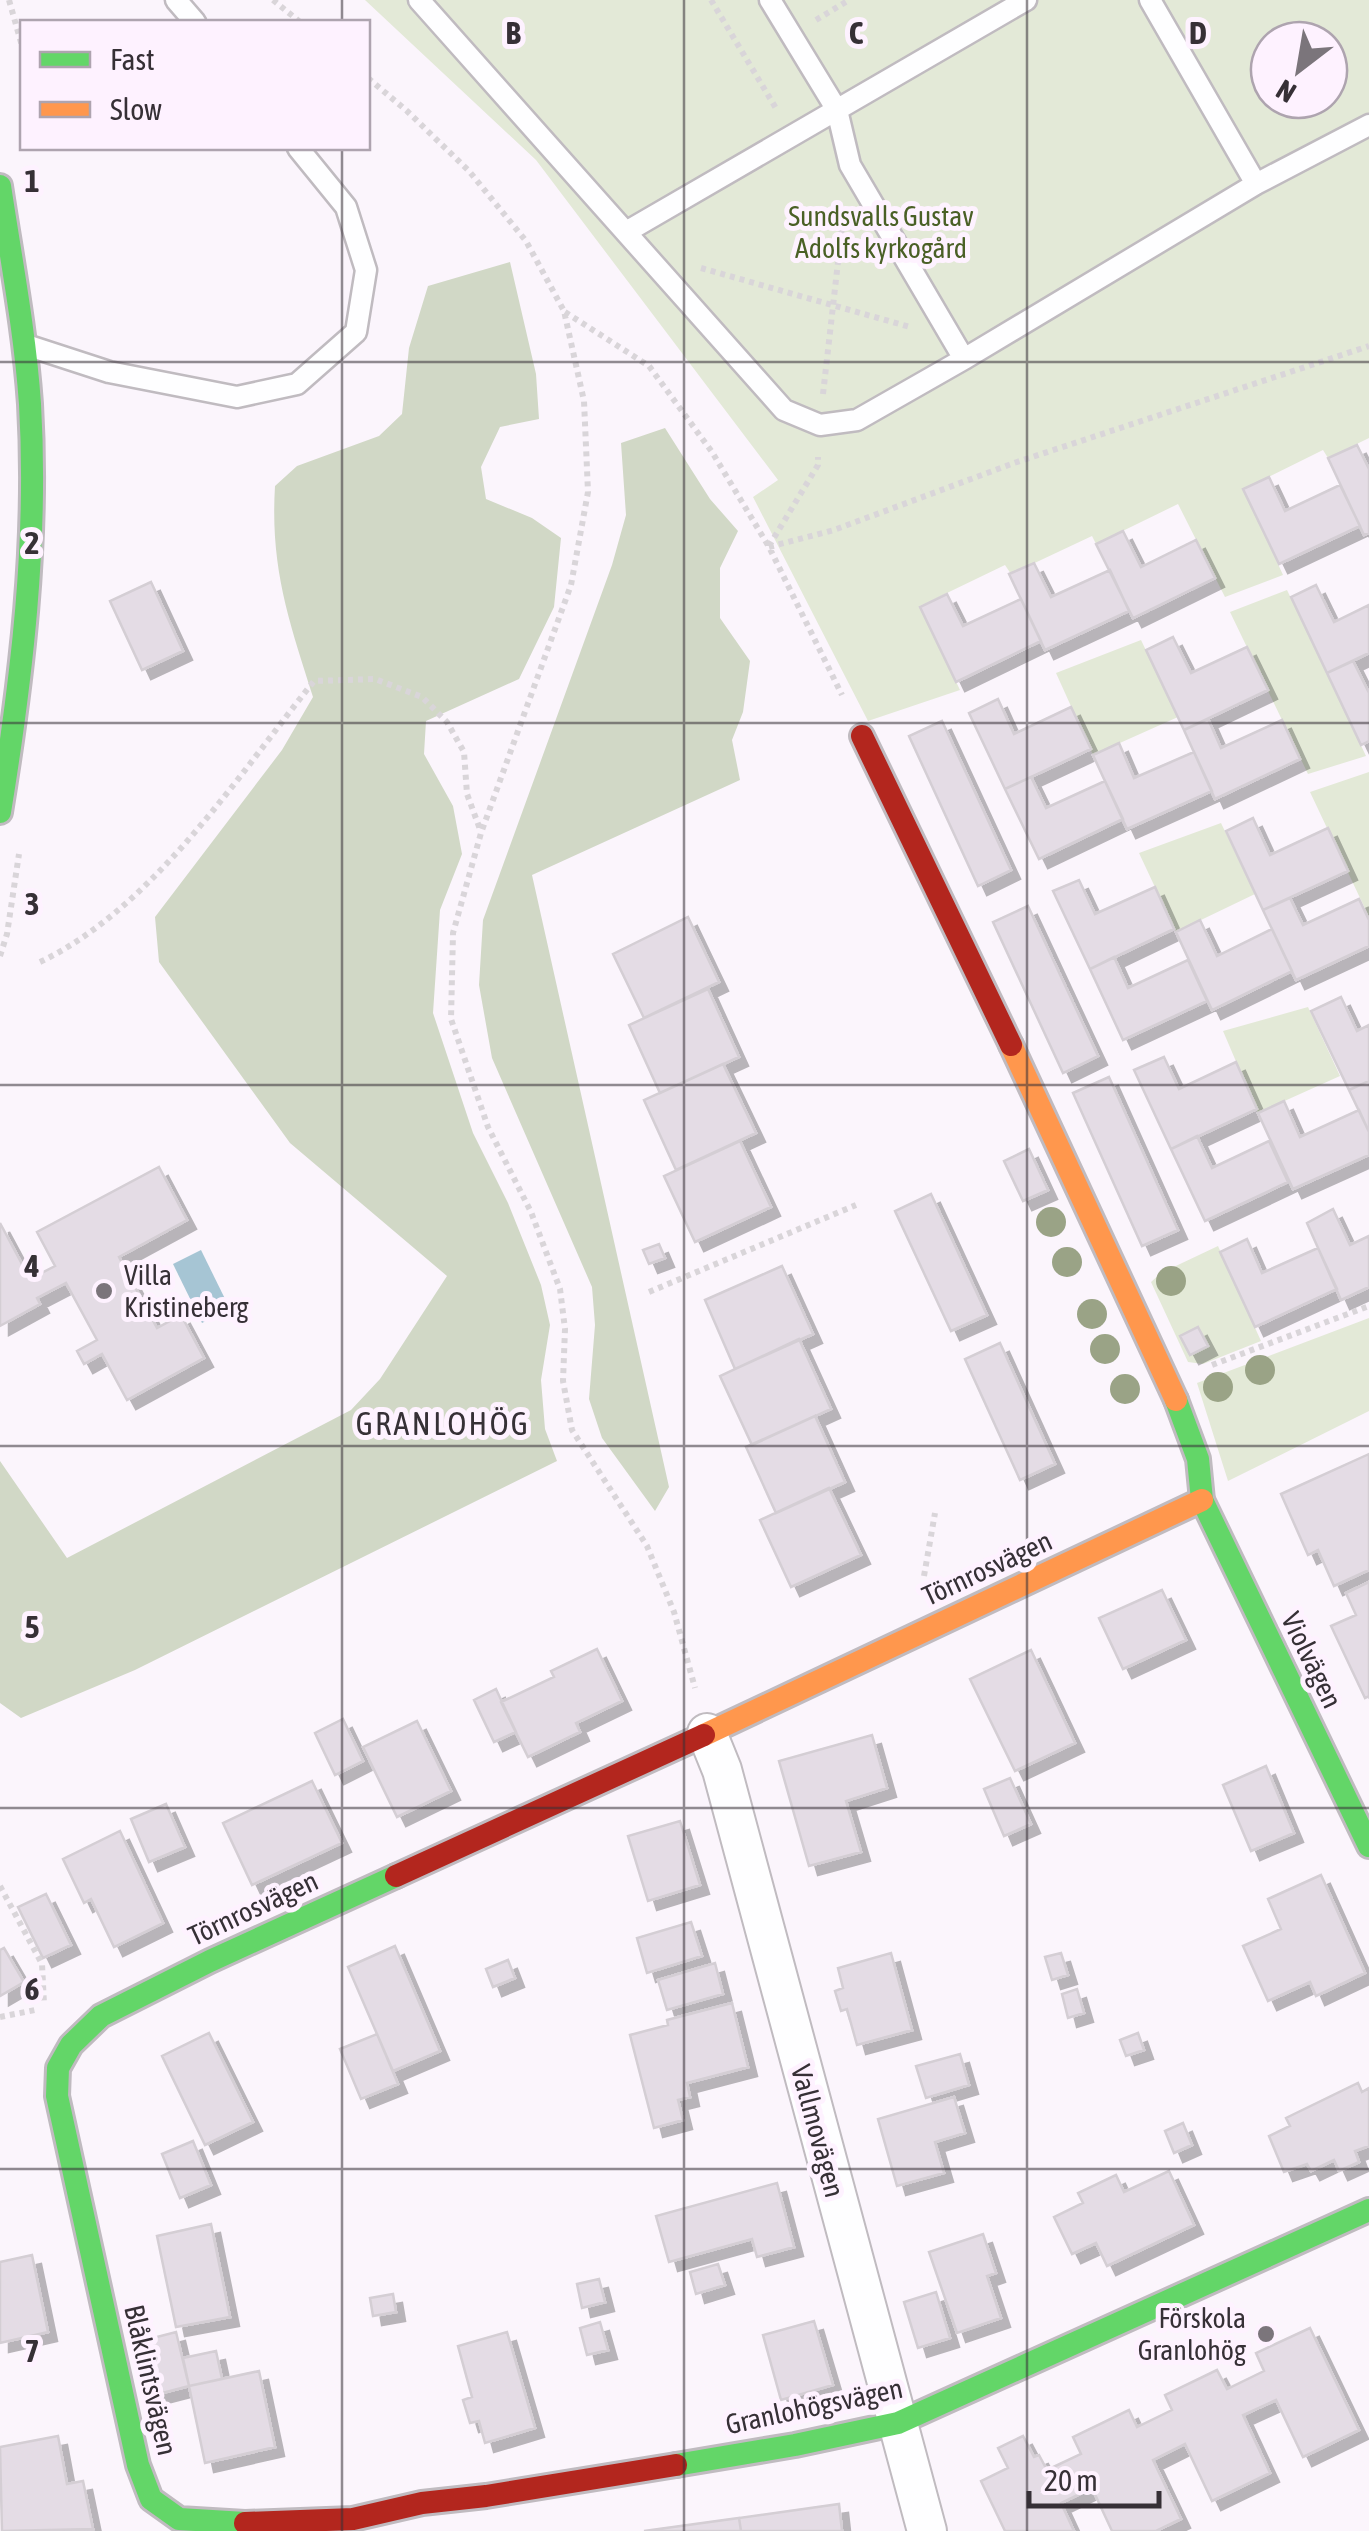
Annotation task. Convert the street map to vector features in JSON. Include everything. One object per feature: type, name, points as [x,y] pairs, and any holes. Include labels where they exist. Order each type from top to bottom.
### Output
[{"type":"street","points":[[0,186],[24,345],[31,544],[19,682],[0,812]]},
{"type":"street","points":[[862,736],[954,922],[1169,1382],[1198,1459],[1202,1500]]},
{"type":"street","name":"Törnrosvägen","points":[[58,2068],[70,2045],[101,2016],[210,1960],[707,1733],[1202,1500]]},
{"type":"street","name":"Violvägen","points":[[1202,1500],[1369,1846]]},
{"type":"street","name":"Vallmovägen","points":[[707,1733],[722,1770],[927,2531]]},
{"type":"street","name":"Blåklintsvägen","points":[[58,2068],[57,2096],[85,2226],[138,2465],[151,2499],[179,2519],[231,2524],[350,2525]]},
{"type":"street","name":"Granlohögsvägen","points":[[350,2525],[422,2503],[795,2445],[898,2423],[1369,2210]]},
{"type":"lane","points":[[176,0],[192,20]]},
{"type":"lane","points":[[419,0],[784,410],[820,425],[857,420],[1256,184],[1369,125]]},
{"type":"lane","points":[[770,0],[837,110],[850,165],[964,359]]},
{"type":"lane","points":[[626,232],[1026,0]]},
{"type":"lane","points":[[1150,0],[1256,184]]},
{"type":"lane","points":[[24,345],[109,372],[237,397],[298,384],[356,332],[366,270],[346,207],[300,150]]},
{"type":"path","points":[[8,0],[20,39]]},
{"type":"path","points":[[273,0],[298,20]]},
{"type":"path","points":[[711,0],[792,135]]},
{"type":"path","points":[[370,80],[408,110],[469,171],[526,242],[564,311],[584,401],[588,492],[571,585],[481,833],[452,934],[451,1020],[488,1128],[531,1212],[560,1289],[563,1381],[572,1430],[647,1546],[674,1612],[707,1733]]},
{"type":"path","points":[[769,546],[818,464],[850,165]]},
{"type":"path","points":[[642,250],[953,339]]},
{"type":"path","points":[[564,311],[649,366],[712,452],[769,546],[862,736]]},
{"type":"path","points":[[769,546],[834,530],[1014,463],[1369,346]]},
{"type":"path","points":[[40,962],[98,929],[134,896],[232,789],[314,681],[375,679],[422,697],[447,722],[464,752],[467,794],[481,833]]},
{"type":"path","points":[[649,1292],[856,1205]]},
{"type":"path","points":[[1169,1382],[1369,1306]]},
{"type":"path","points":[[0,1886],[42,1964],[44,2007],[0,2017]]},
{"type":"green space","name":"Sundsvalls Gustav Adolfs kyrkogård","points":[[365,0],[1369,0],[1369,438],[1328,458],[1323,450],[1244,489],[1283,575],[1225,597],[1178,504],[1096,544],[1092,536],[1011,574],[1005,565],[920,606],[960,690],[868,721],[753,497],[778,480],[536,160]]},
{"type":"green space","points":[[510,262],[536,374],[539,419],[500,427],[481,467],[486,499],[532,518],[561,538],[554,607],[519,679],[426,721],[424,754],[453,806],[462,854],[440,910],[433,1013],[473,1133],[508,1203],[541,1285],[550,1325],[541,1380],[545,1429],[557,1461],[135,1670],[21,1718],[0,1703],[0,1461],[67,1558],[351,1410],[380,1379],[447,1276],[290,1143],[159,962],[155,917],[282,750],[313,697],[278,569],[275,486],[297,466],[379,436],[402,414],[409,348],[428,286]]},
{"type":"green space","points":[[665,428],[710,499],[738,531],[720,568],[720,618],[750,661],[743,712],[732,740],[740,780],[532,875],[669,1487],[655,1511],[602,1438],[589,1399],[595,1325],[592,1287],[492,1058],[479,985],[483,920],[612,565],[626,515],[621,443]]},
{"type":"green space","points":[[1287,590],[1366,756],[1308,774],[1230,612]]},
{"type":"green space","points":[[1141,640],[1178,717],[1093,755],[1056,673]]},
{"type":"green space","points":[[1369,772],[1369,917],[1310,792]]},
{"type":"green space","points":[[1221,823],[1255,894],[1176,932],[1139,853]]},
{"type":"green space","points":[[1308,1007],[1340,1076],[1258,1113],[1223,1031]]},
{"type":"green space","points":[[1218,1246],[1261,1341],[1203,1364],[1188,1362],[1151,1282],[1161,1273]]},
{"type":"green space","points":[[1369,1318],[1369,1411],[1228,1481],[1197,1383]]},
{"type":"water","points":[[201,1250],[230,1309],[202,1323],[173,1264]]},
{"type":"building","points":[[1357,445],[1369,469],[1369,533],[1364,535],[1328,458]]},
{"type":"building","points":[[1269,477],[1285,511],[1340,485],[1360,526],[1279,564],[1243,489]]},
{"type":"building","points":[[1123,531],[1141,567],[1196,540],[1215,578],[1133,618],[1096,544]]},
{"type":"building","points":[[1034,563],[1051,597],[1110,570],[1129,611],[1045,650],[1009,574]]},
{"type":"building","points":[[151,582],[183,651],[142,670],[110,601]]},
{"type":"building","points":[[1316,585],[1334,622],[1369,605],[1369,653],[1327,673],[1291,597]]},
{"type":"building","points":[[947,594],[963,626],[1021,599],[1041,641],[956,682],[920,607]]},
{"type":"building","points":[[1173,637],[1191,673],[1247,647],[1268,690],[1184,730],[1146,650]]},
{"type":"building","points":[[1353,661],[1369,693],[1369,741],[1361,745],[1327,673]]},
{"type":"building","points":[[998,699],[1014,734],[1071,707],[1091,749],[1005,789],[969,713]]},
{"type":"building","points":[[1208,719],[1221,748],[1282,720],[1300,759],[1215,799],[1184,730]]},
{"type":"building","points":[[942,721],[1011,870],[978,886],[909,736]]},
{"type":"building","points":[[1119,743],[1134,778],[1194,752],[1212,791],[1127,829],[1093,755]]},
{"type":"building","points":[[1031,777],[1046,808],[1105,781],[1123,819],[1039,859],[1005,789]]},
{"type":"building","points":[[1253,818],[1270,855],[1328,828],[1348,871],[1263,910],[1226,831]]},
{"type":"building","points":[[1079,880],[1095,914],[1155,887],[1174,929],[1090,969],[1053,891]]},
{"type":"building","points":[[1290,898],[1303,925],[1359,899],[1369,920],[1369,946],[1296,980],[1263,910]]},
{"type":"building","points":[[1028,906],[1098,1056],[1063,1073],[993,922]]},
{"type":"building","points":[[688,917],[719,982],[644,1018],[613,954]]},
{"type":"building","points":[[1200,920],[1217,956],[1272,929],[1292,971],[1212,1010],[1176,932]]},
{"type":"building","points":[[1114,957],[1128,988],[1188,960],[1207,1001],[1123,1040],[1090,969]]},
{"type":"building","points":[[708,989],[739,1057],[660,1093],[629,1025]]},
{"type":"building","points":[[1341,997],[1357,1031],[1369,1025],[1369,1081],[1349,1090],[1311,1011]]},
{"type":"building","points":[[1164,1057],[1179,1089],[1236,1062],[1257,1109],[1171,1149],[1134,1070]]},
{"type":"building","points":[[723,1064],[756,1133],[676,1170],[644,1100]]},
{"type":"building","points":[[1109,1077],[1178,1230],[1142,1246],[1073,1093]]},
{"type":"building","points":[[1369,1081],[1369,1132],[1349,1090]]},
{"type":"building","points":[[1284,1101],[1300,1137],[1359,1110],[1369,1132],[1369,1155],[1293,1189],[1258,1113]]},
{"type":"building","points":[[1197,1136],[1212,1168],[1269,1141],[1288,1182],[1205,1221],[1171,1149]]},
{"type":"building","points":[[740,1141],[771,1207],[695,1242],[664,1176]]},
{"type":"building","points":[[1029,1149],[1048,1190],[1023,1201],[1004,1161]]},
{"type":"building","name":"Villa Kristineberg","points":[[159,1167],[187,1220],[119,1257],[157,1328],[181,1315],[204,1358],[127,1400],[102,1354],[84,1364],[77,1351],[97,1340],[66,1283],[37,1298],[40,1304],[0,1326],[0,1223],[30,1279],[55,1266],[37,1232]]},
{"type":"building","points":[[931,1194],[987,1315],[951,1331],[895,1211]]},
{"type":"building","points":[[1333,1209],[1350,1245],[1369,1236],[1369,1287],[1341,1300],[1307,1223]]},
{"type":"building","points":[[1247,1239],[1262,1273],[1318,1248],[1337,1289],[1255,1327],[1220,1252]]},
{"type":"building","points":[[659,1244],[665,1258],[649,1264],[643,1250]]},
{"type":"building","points":[[782,1266],[813,1334],[735,1369],[705,1300]]},
{"type":"building","points":[[1198,1327],[1208,1346],[1190,1355],[1180,1336]]},
{"type":"building","points":[[799,1339],[831,1409],[752,1445],[720,1376]]},
{"type":"building","points":[[1000,1343],[1055,1464],[1020,1480],[965,1359]]},
{"type":"building","points":[[815,1416],[845,1482],[776,1513],[746,1447]]},
{"type":"building","points":[[1369,1454],[1369,1570],[1334,1586],[1318,1550],[1308,1555],[1281,1494]]},
{"type":"building","points":[[829,1488],[861,1555],[791,1587],[760,1520]]},
{"type":"building","points":[[1369,1582],[1369,1696],[1365,1698],[1331,1626],[1356,1615],[1346,1593]]},
{"type":"building","points":[[1162,1590],[1186,1640],[1123,1669],[1099,1618]]},
{"type":"building","points":[[597,1649],[622,1701],[576,1723],[580,1732],[528,1757],[501,1702],[554,1677],[551,1671]]},
{"type":"building","points":[[1031,1650],[1075,1743],[1015,1771],[970,1679]]},
{"type":"building","points":[[496,1689],[516,1732],[494,1742],[474,1700]]},
{"type":"building","points":[[343,1719],[363,1761],[335,1775],[315,1733]]},
{"type":"building","points":[[417,1721],[451,1791],[397,1817],[363,1747]]},
{"type":"building","points":[[872,1735],[887,1788],[846,1801],[861,1852],[809,1866],[779,1761]]},
{"type":"building","points":[[1266,1766],[1294,1833],[1251,1851],[1223,1785]]},
{"type":"building","points":[[1010,1778],[1031,1824],[1004,1836],[984,1789]]},
{"type":"building","points":[[312,1781],[342,1843],[252,1885],[223,1823]]},
{"type":"building","points":[[166,1804],[185,1847],[149,1862],[131,1819]]},
{"type":"building","points":[[680,1821],[700,1885],[648,1901],[628,1836]]},
{"type":"building","points":[[120,1831],[163,1923],[114,1947],[91,1899],[84,1903],[63,1859]]},
{"type":"building","points":[[1321,1875],[1365,1973],[1316,1996],[1310,1982],[1268,2001],[1243,1946],[1281,1929],[1268,1899]]},
{"type":"building","points":[[46,1894],[71,1945],[43,1958],[18,1907]]},
{"type":"building","points":[[691,1922],[702,1956],[647,1973],[637,1938]]},
{"type":"building","points":[[395,1946],[440,2051],[393,2071],[348,1967]]},
{"type":"building","points":[[4,1948],[24,1982],[0,1996],[0,1950]]},
{"type":"building","points":[[891,1953],[912,2030],[857,2045],[847,2009],[841,2011],[835,1991],[843,1988],[838,1968]]},
{"type":"building","points":[[1061,1953],[1068,1975],[1052,1980],[1045,1957]]},
{"type":"building","points":[[508,1960],[515,1978],[493,1987],[486,1969]]},
{"type":"building","points":[[715,1963],[723,1994],[667,2010],[658,1980]]},
{"type":"building","points":[[1077,1989],[1084,2013],[1068,2018],[1062,1994]]},
{"type":"building","points":[[732,2003],[748,2067],[687,2083],[690,2097],[678,2100],[683,2120],[654,2128],[630,2035],[668,2025],[667,2020]]},
{"type":"building","points":[[209,2033],[253,2122],[205,2145],[162,2056]]},
{"type":"building","points":[[1138,2033],[1144,2050],[1126,2056],[1120,2040]]},
{"type":"building","points":[[377,2034],[398,2084],[361,2099],[340,2049]]},
{"type":"building","points":[[960,2054],[969,2085],[926,2098],[916,2066]]},
{"type":"building","points":[[1358,2083],[1362,2092],[1369,2088],[1369,2146],[1355,2151],[1359,2162],[1339,2171],[1334,2160],[1311,2171],[1307,2164],[1284,2172],[1269,2136],[1290,2126],[1286,2118]]},
{"type":"building","points":[[954,2097],[965,2133],[935,2142],[944,2173],[897,2186],[878,2119]]},
{"type":"building","points":[[1183,2123],[1192,2145],[1174,2153],[1165,2131]]},
{"type":"building","points":[[193,2141],[211,2185],[180,2198],[162,2154]]},
{"type":"building","points":[[1169,2171],[1194,2225],[1107,2266],[1096,2243],[1072,2254],[1054,2217],[1083,2203],[1078,2193],[1116,2175],[1124,2192]]},
{"type":"building","points":[[777,2183],[794,2247],[757,2257],[752,2239],[669,2262],[656,2216]]},
{"type":"building","points":[[211,2224],[230,2317],[176,2327],[157,2236]]},
{"type":"building","points":[[983,2234],[996,2273],[987,2276],[1001,2318],[957,2333],[929,2252]]},
{"type":"building","points":[[32,2255],[48,2332],[0,2343],[0,2262]]},
{"type":"building","points":[[718,2264],[725,2285],[696,2294],[690,2272]]},
{"type":"building","points":[[599,2279],[605,2302],[582,2308],[577,2284]]},
{"type":"building","points":[[936,2292],[950,2338],[918,2348],[904,2302]]},
{"type":"building","points":[[393,2294],[396,2312],[373,2316],[370,2298]]},
{"type":"building","points":[[814,2321],[833,2385],[781,2400],[763,2335]]},
{"type":"building","points":[[600,2322],[608,2350],[587,2355],[580,2328]]},
{"type":"building","points":[[1310,2328],[1359,2430],[1303,2457],[1276,2400],[1243,2415],[1270,2473],[1212,2501],[1185,2444],[1153,2460],[1181,2519],[1156,2531],[1112,2531],[1092,2488],[1061,2503],[1074,2531],[1005,2531],[981,2481],[1008,2468],[998,2448],[1023,2436],[1034,2457],[1039,2455],[1047,2470],[1081,2454],[1073,2437],[1129,2410],[1137,2427],[1172,2410],[1165,2395],[1217,2370],[1227,2389],[1264,2371],[1256,2353]]},
{"type":"building","points":[[176,2332],[189,2386],[147,2397],[134,2343]]},
{"type":"building","points":[[507,2332],[535,2428],[485,2443],[479,2421],[470,2423],[463,2400],[472,2397],[458,2346]]},
{"type":"building","points":[[216,2351],[222,2379],[189,2386],[183,2358]]},
{"type":"building","points":[[259,2371],[275,2447],[205,2463],[189,2386]]},
{"type":"building","points":[[58,2436],[67,2484],[83,2481],[93,2529],[2,2531],[0,2447]]},
{"type":"building","points":[[839,2504],[842,2531],[741,2531],[739,2518]]},
{"type":"building","points":[[739,2518],[741,2531],[644,2531]]},
{"type":"traffic: fast","points":[[0,186],[25,349],[32,455],[26,609],[0,812]]},
{"type":"traffic: fast","points":[[1176,1400],[1198,1459],[1202,1500],[1369,1846]]},
{"type":"traffic: fast","points":[[245,2523],[179,2519],[151,2499],[138,2465],[57,2096],[58,2068],[71,2045],[101,2016],[396,1876]]},
{"type":"traffic: fast","points":[[676,2465],[898,2423],[1369,2210]]},
{"type":"traffic: slow","points":[[1011,1045],[1176,1400]]},
{"type":"traffic: slow","points":[[704,1735],[1202,1500]]},
{"type":"traffic: jam","points":[[862,736],[1011,1045]]},
{"type":"traffic: jam","points":[[396,1876],[704,1735]]},
{"type":"traffic: jam","points":[[245,2523],[353,2519],[422,2503],[676,2465]]},
{"type":"place","name":"Villa Kristineberg","points":[[104,1291]]},
{"type":"place","name":"Förskola Granlohög","points":[[1266,2334]]},
{"type":"district","name":"GRANLOHÖG","points":[[443,1424]]}]
